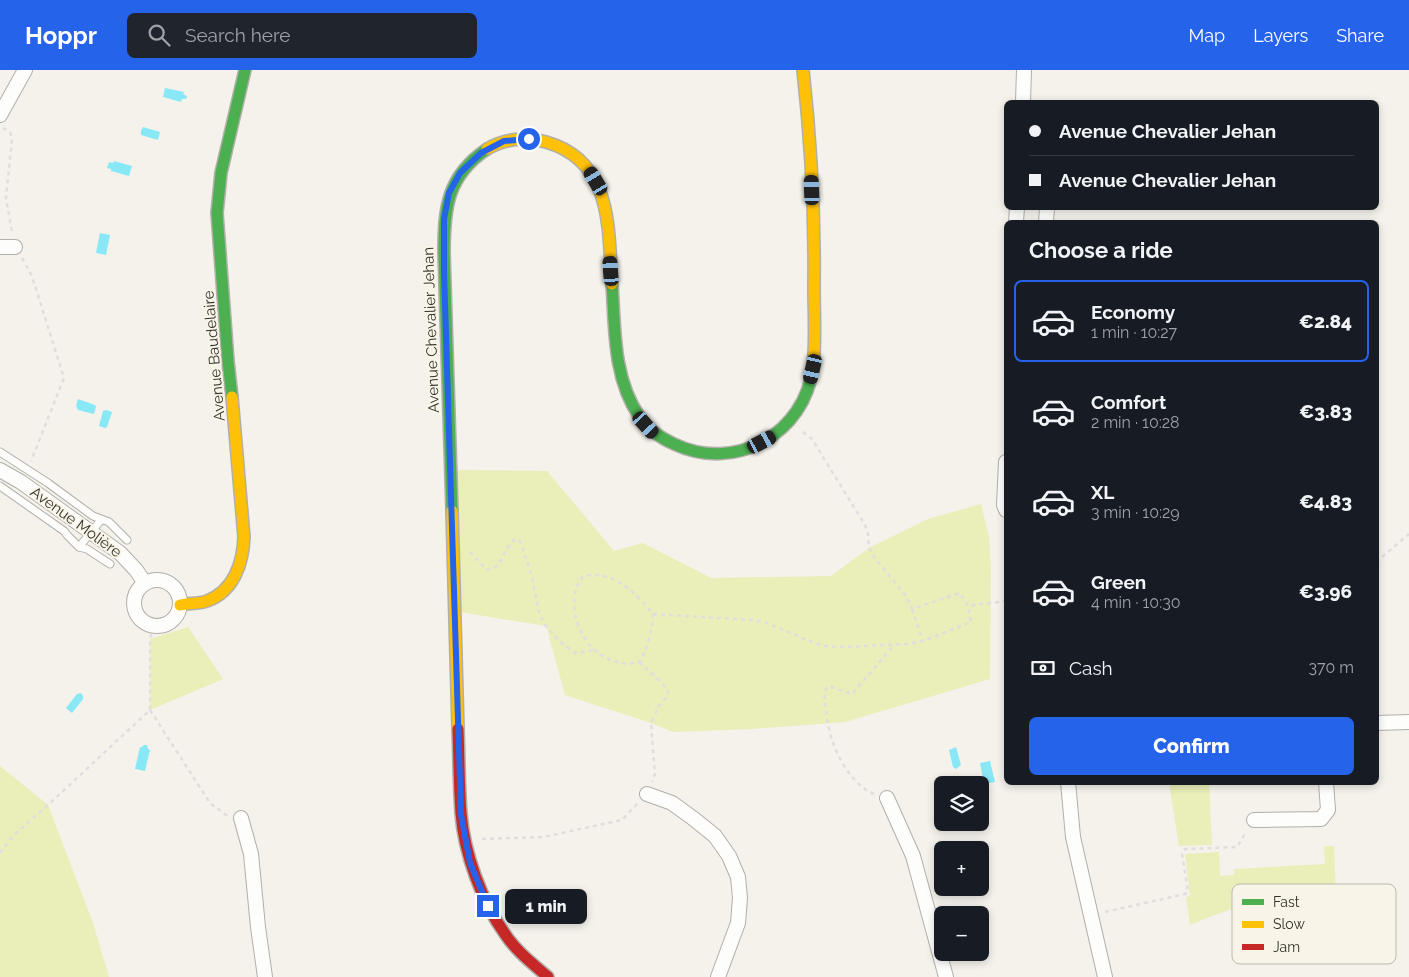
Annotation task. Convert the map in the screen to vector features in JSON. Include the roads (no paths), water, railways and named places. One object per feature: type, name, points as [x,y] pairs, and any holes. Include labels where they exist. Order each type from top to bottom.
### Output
[{"type":"street","points":[[0,115],[25,70]]},
{"type":"street","name":"Avenue Baudelaire","points":[[180,605],[205,602],[218,594],[231,582],[242,560],[244,549],[217,213],[221,173],[245,70]]},
{"type":"street","name":"Avenue Chevalier Jehan","points":[[548,977],[529,961],[505,935],[488,906],[470,863],[461,815],[452,553],[444,219],[449,193],[460,173],[481,153],[504,141],[529,139],[554,144],[572,154],[590,171],[602,191],[608,214],[616,346],[620,374],[627,396],[638,415],[656,435],[680,447],[705,454],[728,453],[751,448],[774,436],[790,422],[808,392],[813,369],[815,279],[811,154],[803,70]]},
{"type":"street","points":[[1022,100],[1024,70]]},
{"type":"street","points":[[0,247],[15,247]]},
{"type":"street","name":"Avenue Molière","points":[[0,470],[21,482],[127,560],[144,583]]},
{"type":"street","points":[[153,580],[167,581],[179,594],[180,605],[173,620],[160,626],[153,626],[140,618],[134,606],[134,598],[144,583],[153,580]]},
{"type":"street","points":[[1379,723],[1409,722]]},
{"type":"street","points":[[1068,785],[1073,837],[1104,977]]},
{"type":"street","points":[[1254,820],[1321,819],[1328,810],[1326,785]]},
{"type":"street","points":[[647,794],[672,803],[716,836],[729,856],[738,878],[740,898],[738,923],[718,977]]},
{"type":"street","points":[[887,798],[913,856],[946,977]]},
{"type":"street","points":[[241,818],[251,854],[265,977]]},
{"type":"lane","points":[[0,452],[93,516],[109,522],[127,540]]},
{"type":"lane","points":[[0,486],[64,531],[79,547],[87,549],[110,564]]},
{"type":"lane","points":[[79,547],[101,520]]},
{"type":"water","points":[[165,88],[184,92],[183,94],[187,96],[186,99],[182,99],[181,102],[163,97]]},
{"type":"water","points":[[143,127],[160,132],[158,140],[141,135]]},
{"type":"water","points":[[114,161],[132,166],[129,176],[107,168],[109,162],[113,163]]},
{"type":"water","points":[[100,233],[110,235],[106,255],[96,253]]},
{"type":"water","points":[[78,399],[95,405],[94,414],[78,410],[76,406]]},
{"type":"water","points":[[103,411],[112,412],[105,428],[99,426]]},
{"type":"water","points":[[81,693],[83,699],[72,713],[66,708],[77,694]]},
{"type":"water","points":[[147,745],[150,750],[145,771],[135,769],[140,747]]},
{"type":"water","points":[[956,747],[961,765],[956,769],[953,767],[949,750]]},
{"type":"water","points":[[990,761],[995,782],[989,783],[989,776],[982,776],[980,763]]}]
